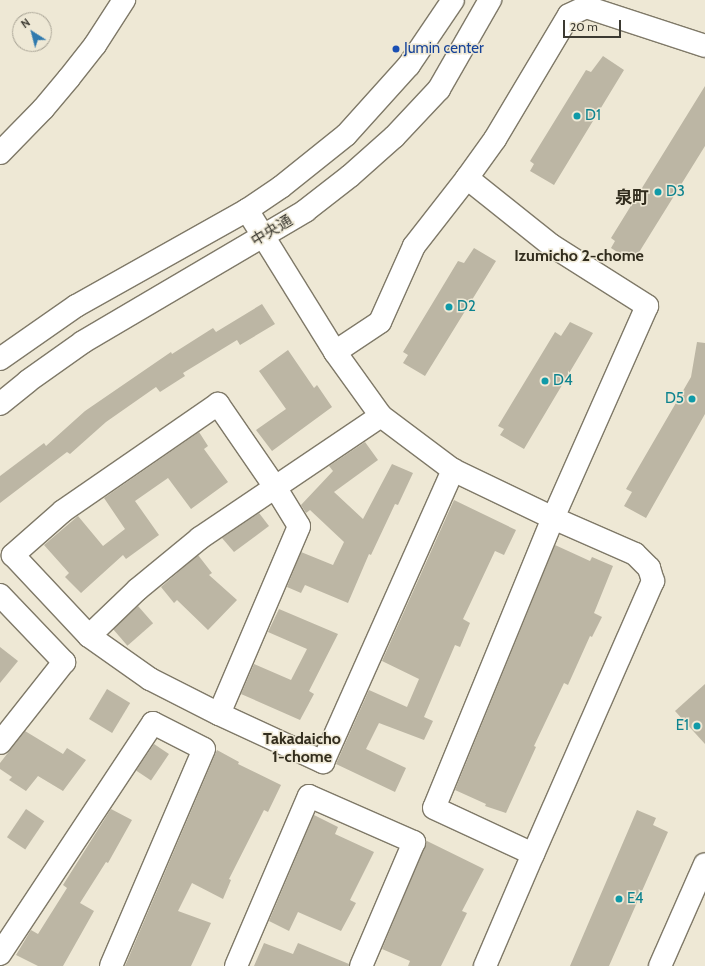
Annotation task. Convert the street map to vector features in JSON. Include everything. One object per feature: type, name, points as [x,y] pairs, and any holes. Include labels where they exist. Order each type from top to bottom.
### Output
[{"type":"street","points":[[0,153],[43,109],[69,78],[95,45],[124,0]]},
{"type":"street","name":"中央通","points":[[0,359],[76,306],[246,210],[281,187],[346,135],[409,65],[453,0]]},
{"type":"street","name":"中央通","points":[[0,404],[28,381],[83,342],[264,237],[305,211],[350,176],[394,137],[439,89],[490,0]]},
{"type":"street","points":[[335,352],[380,322],[414,246],[467,178],[495,139],[569,15],[586,7],[705,46]]},
{"type":"street","points":[[467,178],[551,245],[647,306],[553,518],[434,808],[533,854]]},
{"type":"street","points":[[246,210],[335,352],[381,416],[453,470],[553,518],[635,554],[649,568],[653,582],[485,966]]},
{"type":"street","points":[[219,714],[300,526],[218,404],[63,510],[13,555],[89,636],[150,679],[219,714],[323,762],[453,470]]},
{"type":"street","points":[[89,636],[138,589],[200,538],[381,416]]},
{"type":"street","points":[[0,595],[64,662],[0,743]]},
{"type":"street","points":[[0,954],[153,723],[204,749],[111,966]]},
{"type":"street","points":[[236,966],[309,796],[414,842],[361,966]]},
{"type":"street","points":[[660,966],[705,864]]},
{"type":"building","name":"D1","points":[[603,56],[624,70],[554,185],[530,171],[534,164],[530,161],[586,70],[591,72]]},
{"type":"building","name":"D3","points":[[705,86],[705,146],[633,262],[611,248],[615,241],[611,238]]},
{"type":"building","name":"D2","points":[[474,248],[496,261],[425,376],[403,363],[408,355],[403,352],[458,261],[464,263]]},
{"type":"building","points":[[262,304],[275,324],[240,345],[237,340],[183,373],[185,376],[160,392],[156,387],[106,422],[70,454],[67,452],[0,503],[0,476],[44,443],[46,446],[85,411],[171,352],[172,354],[213,328],[216,332]]},
{"type":"building","name":"D4","points":[[570,322],[593,333],[524,449],[500,435],[504,429],[498,426],[555,332],[561,336]]},
{"type":"building","name":"D5","points":[[697,342],[705,343],[705,414],[646,518],[624,506],[632,492],[626,489],[691,377]]},
{"type":"building","points":[[288,350],[314,388],[317,385],[332,407],[272,451],[256,430],[286,409],[259,371]]},
{"type":"building","points":[[199,432],[208,446],[204,449],[228,482],[191,509],[168,478],[135,501],[159,535],[126,559],[123,555],[81,593],[65,577],[69,573],[44,545],[78,516],[103,546],[125,529],[104,498]]},
{"type":"building","points":[[365,442],[378,460],[334,492],[363,519],[392,464],[413,473],[398,505],[395,504],[371,555],[369,554],[348,603],[305,585],[301,593],[287,587],[301,552],[333,565],[344,542],[310,510],[306,513],[301,505],[333,471],[329,466]]},
{"type":"building","points":[[454,500],[516,530],[504,555],[495,551],[463,619],[470,623],[460,647],[455,645],[424,717],[433,721],[424,740],[379,723],[366,749],[406,768],[395,792],[336,764],[369,690],[407,707],[419,679],[382,661]]},
{"type":"building","points":[[259,513],[269,526],[234,552],[222,538]]},
{"type":"building","points":[[555,545],[590,561],[592,557],[613,566],[594,613],[602,617],[592,637],[590,636],[568,685],[564,683],[534,746],[536,747],[506,813],[485,806],[486,804],[455,790]]},
{"type":"building","points":[[198,555],[212,573],[209,575],[237,600],[208,630],[177,600],[174,603],[161,587]]},
{"type":"building","points":[[138,606],[153,623],[127,646],[112,628]]},
{"type":"building","points":[[279,609],[338,634],[309,691],[314,694],[300,720],[241,694],[254,664],[291,680],[307,649],[268,632]]},
{"type":"building","points":[[0,647],[18,661],[0,683]]},
{"type":"building","name":"E1","points":[[705,684],[705,744],[675,711]]},
{"type":"building","points":[[107,689],[130,703],[112,733],[89,719]]},
{"type":"building","points":[[25,731],[63,754],[67,748],[86,760],[63,791],[38,776],[26,791],[9,780],[12,777],[0,769],[0,763]]},
{"type":"building","points":[[154,744],[169,754],[151,781],[136,771]]},
{"type":"building","points":[[217,750],[239,762],[238,764],[281,785],[268,812],[264,810],[229,879],[231,880],[223,899],[192,883],[178,911],[211,923],[191,966],[125,966]]},
{"type":"building","points":[[26,809],[44,821],[25,849],[7,837]]},
{"type":"building","points":[[111,809],[132,820],[108,863],[106,862],[80,903],[94,911],[63,966],[38,966],[16,955],[31,930],[38,934],[67,888],[63,885]]},
{"type":"building","name":"E4","points":[[637,810],[656,818],[653,825],[668,832],[609,966],[570,966]]},
{"type":"building","points":[[314,815],[338,827],[335,834],[374,852],[350,900],[356,903],[341,931],[298,912],[289,931],[269,921]]},
{"type":"building","points":[[427,841],[484,869],[462,911],[467,913],[441,966],[408,966],[410,961],[382,949]]},
{"type":"building","points":[[264,943],[293,954],[298,943],[349,964],[349,966],[254,966]]},
{"type":"place","name":"Jumin center","points":[[396,49]]},
{"type":"place","name":"D1","points":[[577,116]]},
{"type":"place","name":"D3","points":[[658,192]]},
{"type":"place","name":"D2","points":[[449,307]]},
{"type":"place","name":"D4","points":[[545,381]]},
{"type":"place","name":"D5","points":[[692,399]]},
{"type":"place","name":"E1","points":[[697,726]]},
{"type":"place","name":"E4","points":[[619,899]]},
{"type":"district","name":"泉町","points":[[632,198]]},
{"type":"district","name":"Izumicho 2-chome","points":[[579,256]]},
{"type":"district","name":"Takadaicho 1-chome","points":[[302,748]]}]
